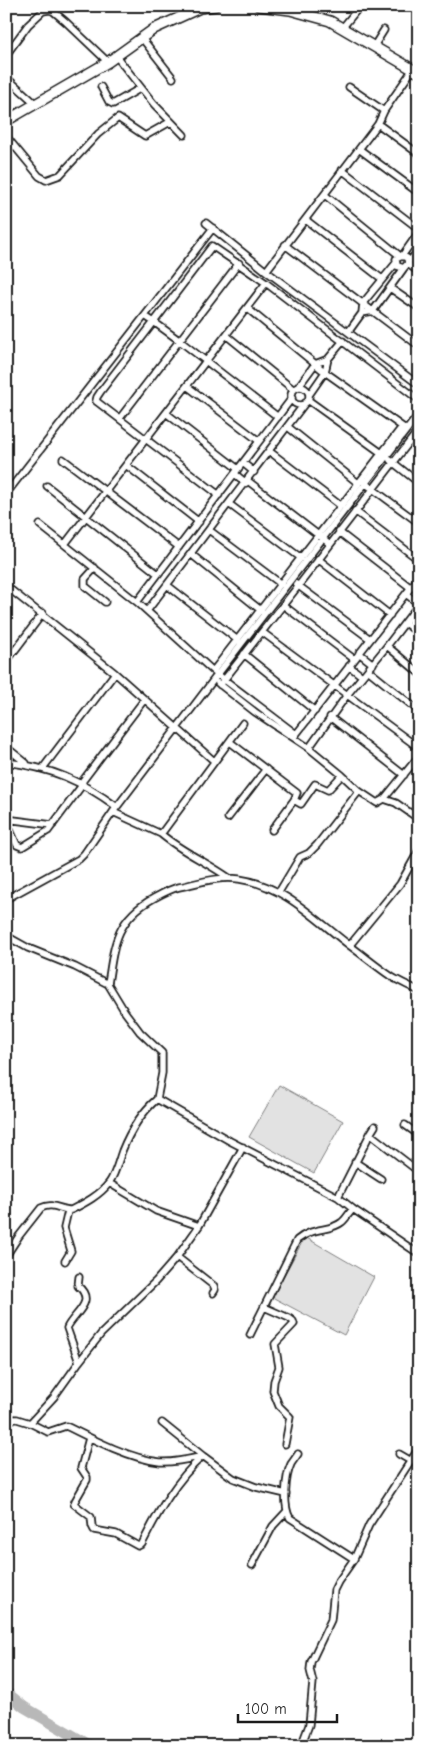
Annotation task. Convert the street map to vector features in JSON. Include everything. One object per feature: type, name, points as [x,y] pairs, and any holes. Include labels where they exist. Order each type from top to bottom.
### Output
[{"type":"main road","points":[[6,121],[108,62],[154,29],[200,7],[215,6]]},
{"type":"main road","points":[[259,6],[311,15],[330,21],[416,71]]},
{"type":"street","points":[[343,27],[360,6]]},
{"type":"street","points":[[414,6],[419,10]]},
{"type":"street","points":[[6,55],[28,25],[44,11],[49,10],[66,22],[108,62]]},
{"type":"street","points":[[374,46],[384,30]]},
{"type":"street","points":[[141,37],[173,78]]},
{"type":"street","points":[[116,56],[154,104],[184,135]]},
{"type":"street","points":[[266,271],[378,124],[384,111],[416,71]]},
{"type":"street","points":[[6,77],[36,104]]},
{"type":"street","points":[[101,87],[109,102],[113,104],[141,88]]},
{"type":"street","points":[[349,88],[384,111]]},
{"type":"street","points":[[6,136],[39,176],[46,180],[60,174],[98,134],[118,118],[145,136],[170,122]]},
{"type":"street","points":[[378,124],[419,154]]},
{"type":"street","points":[[359,149],[419,193]]},
{"type":"street","points":[[342,170],[419,230],[401,256],[396,259],[396,263],[363,303],[362,313],[348,331]]},
{"type":"street","points":[[325,194],[401,256],[406,258],[407,265]]},
{"type":"street","points":[[306,220],[382,279]]},
{"type":"street","points":[[206,223],[266,271],[419,385]]},
{"type":"street","points":[[6,494],[213,228]]},
{"type":"street","points":[[219,495],[96,401],[96,397],[212,246],[266,283],[419,400]]},
{"type":"street","points":[[285,246],[419,346]]},
{"type":"street","points":[[362,313],[373,311],[419,250]]},
{"type":"street","points":[[120,418],[239,263]]},
{"type":"street","points":[[396,263],[399,268],[407,265]]},
{"type":"street","points":[[407,265],[419,272]]},
{"type":"street","points":[[65,544],[266,283]]},
{"type":"street","points":[[390,288],[419,308]]},
{"type":"street","points":[[220,684],[299,585],[392,463],[416,438],[325,372],[247,308]]},
{"type":"street","points":[[145,316],[278,417]]},
{"type":"street","points":[[226,335],[296,389],[305,388],[307,399],[419,483]]},
{"type":"street","points":[[147,611],[288,427],[325,372],[328,359],[342,341]]},
{"type":"street","points":[[137,602],[278,417],[315,364],[328,359]]},
{"type":"street","points":[[187,386],[259,442]]},
{"type":"street","points":[[292,398],[297,404],[307,399]]},
{"type":"street","points":[[166,413],[246,482],[330,544]]},
{"type":"street","points":[[263,612],[281,584],[289,578],[301,558],[321,537],[341,506],[404,429],[419,414]]},
{"type":"street","points":[[288,427],[419,523]]},
{"type":"street","points":[[269,452],[341,506]]},
{"type":"street","points":[[62,459],[179,548]]},
{"type":"street","points":[[243,463],[254,472]]},
{"type":"street","points":[[126,464],[199,522]]},
{"type":"street","points":[[6,898],[79,859],[84,854],[115,809],[361,482]]},
{"type":"street","points":[[47,486],[158,574]]},
{"type":"street","points":[[229,504],[301,558]]},
{"type":"street","points":[[355,511],[419,560]]},
{"type":"street","points":[[40,525],[137,602],[215,675],[220,684],[254,712],[295,736]]},
{"type":"street","points":[[209,530],[281,584]]},
{"type":"street","points":[[340,532],[411,588]]},
{"type":"street","points":[[184,541],[192,552],[271,618]]},
{"type":"street","points":[[175,553],[185,561]]},
{"type":"street","points":[[318,560],[390,615]]},
{"type":"street","points":[[95,568],[85,579],[85,584],[105,602]]},
{"type":"street","points":[[289,578],[370,639]]},
{"type":"street","points":[[295,736],[354,659],[418,581]]},
{"type":"street","points":[[166,585],[240,642],[246,652],[315,711]]},
{"type":"street","points":[[6,586],[115,673],[214,761]]},
{"type":"street","points":[[309,748],[330,717],[419,604],[406,594]]},
{"type":"street","points":[[283,605],[354,659]]},
{"type":"street","points":[[6,662],[43,614]]},
{"type":"street","points":[[405,623],[419,634]]},
{"type":"street","points":[[262,632],[419,748]]},
{"type":"street","points":[[387,646],[419,673]]},
{"type":"street","points":[[359,653],[373,664]]},
{"type":"street","points":[[349,666],[362,676]]},
{"type":"street","points":[[368,670],[419,711]]},
{"type":"street","points":[[43,768],[115,673]]},
{"type":"street","points":[[215,675],[224,679],[342,774],[358,791],[377,803],[384,799],[419,756]]},
{"type":"street","points":[[6,820],[19,847],[48,831],[144,700]]},
{"type":"street","points":[[330,717],[404,775]]},
{"type":"street","points":[[161,834],[243,723]]},
{"type":"street","points":[[230,742],[296,792],[297,795],[294,800],[272,830]]},
{"type":"street","points":[[6,747],[28,765]]},
{"type":"street","points":[[6,762],[43,768],[82,783],[115,809],[161,834],[174,845],[229,878]]},
{"type":"street","points":[[228,818],[266,769]]},
{"type":"street","points":[[294,800],[301,804],[315,784],[328,790],[342,774]]},
{"type":"street","points":[[279,892],[300,857],[309,853],[318,845],[358,791]]},
{"type":"street","points":[[384,799],[396,803],[419,819]]},
{"type":"street","points":[[6,820],[53,825]]},
{"type":"street","points":[[350,945],[400,884],[419,850]]},
{"type":"street","points":[[412,863],[419,867]]},
{"type":"street","points":[[108,984],[112,957],[118,937],[127,918],[147,902],[169,889],[229,878],[241,879],[272,888],[279,892],[392,977],[419,991]]},
{"type":"street","points":[[6,934],[28,948],[75,966],[108,984],[135,1025],[162,1053],[162,1073],[157,1099],[147,1108],[136,1124],[122,1151],[118,1168],[108,1183],[90,1200],[72,1210],[68,1211],[55,1205],[46,1205],[41,1208],[6,1256]]},
{"type":"street","points":[[157,1099],[338,1197],[419,1254]]},
{"type":"street","points":[[405,1125],[419,1134]]},
{"type":"street","points":[[338,1197],[375,1126]]},
{"type":"street","points":[[370,1134],[418,1171],[419,1169]]},
{"type":"street","points":[[30,1424],[54,1398],[78,1362],[101,1334],[156,1281],[176,1257],[199,1226],[243,1147]]},
{"type":"street","points":[[355,1162],[381,1179]]},
{"type":"street","points":[[108,1183],[156,1211],[199,1226]]},
{"type":"street","points":[[250,1335],[297,1240],[305,1233],[332,1227],[342,1222],[353,1209]]},
{"type":"street","points":[[65,1261],[72,1248],[64,1228],[68,1211]]},
{"type":"street","points":[[176,1257],[214,1286],[214,1293]]},
{"type":"street","points":[[78,1362],[67,1328],[82,1308],[86,1295],[78,1286],[79,1277]]},
{"type":"street","points":[[264,1307],[289,1318],[294,1324],[274,1344],[279,1367],[273,1391],[279,1406],[290,1417],[285,1444]]},
{"type":"street","points":[[6,1419],[17,1419],[48,1432],[66,1426],[127,1454],[160,1462],[203,1456]]},
{"type":"street","points":[[162,1423],[234,1478],[256,1487],[286,1494]]},
{"type":"street","points":[[89,1438],[81,1468],[87,1480],[74,1504],[91,1516],[94,1530],[116,1534],[138,1546],[142,1544],[156,1516],[172,1491],[191,1466],[203,1456]]},
{"type":"street","points":[[301,1746],[309,1725],[313,1682],[310,1662],[331,1620],[334,1590],[354,1559],[369,1525],[419,1448]]},
{"type":"street","points":[[298,1454],[291,1464],[286,1494],[286,1512],[290,1518],[354,1559]]},
{"type":"street","points":[[399,1454],[411,1461]]},
{"type":"street","points":[[252,1566],[273,1526],[286,1512]]},
{"type":"shaded area","points":[[279,1085],[343,1121],[314,1173],[249,1137]]},
{"type":"shaded area","points":[[305,1237],[374,1277],[344,1335],[272,1297]]},
{"type":"waterway","points":[[6,1692],[24,1707],[91,1746]]}]
